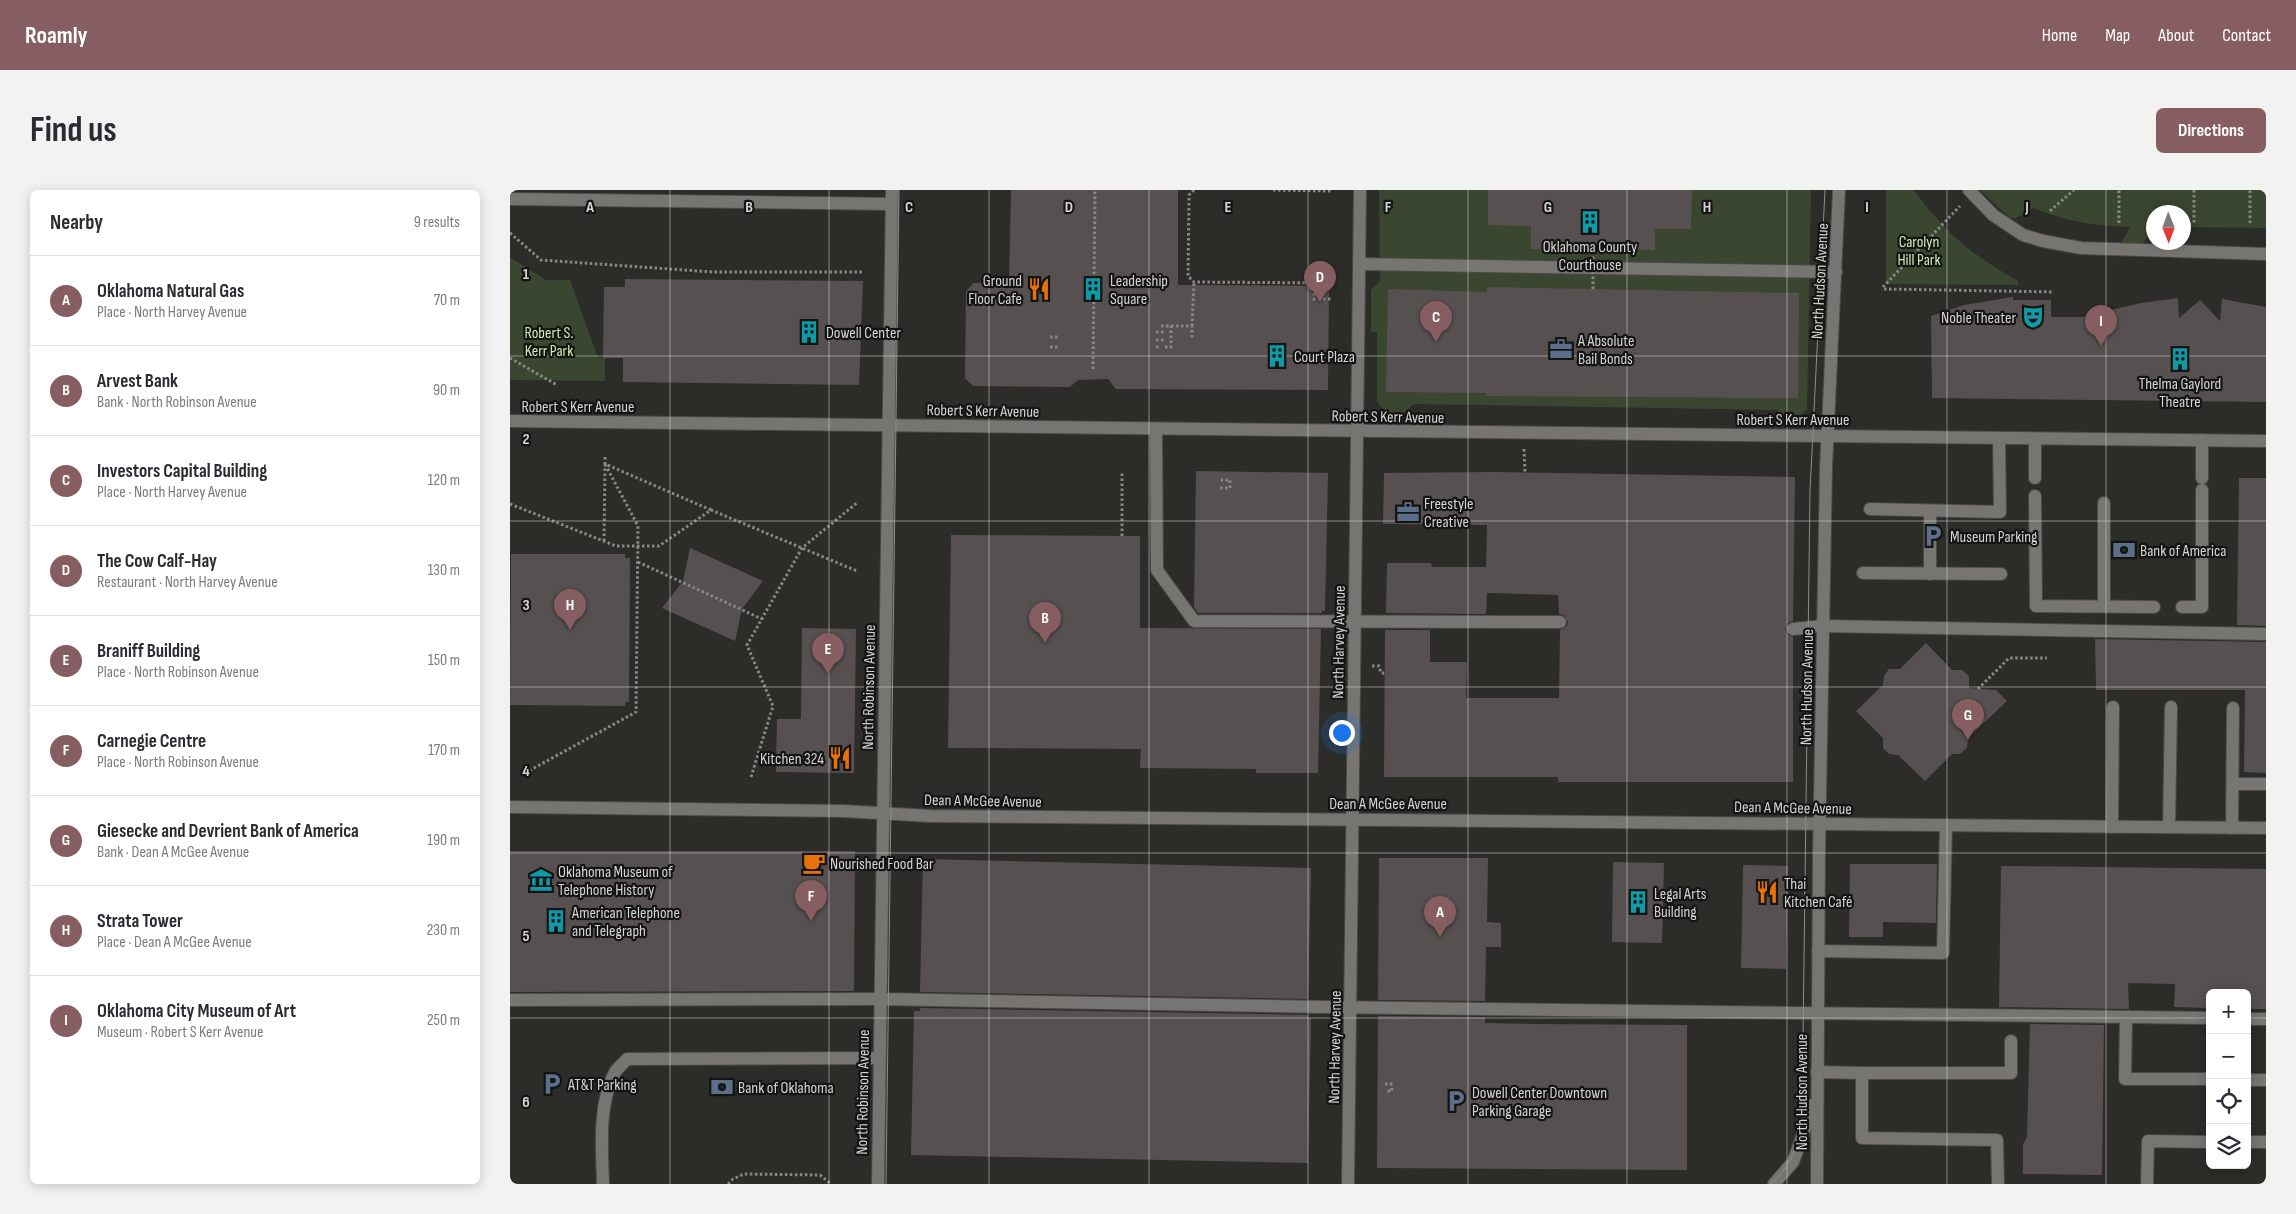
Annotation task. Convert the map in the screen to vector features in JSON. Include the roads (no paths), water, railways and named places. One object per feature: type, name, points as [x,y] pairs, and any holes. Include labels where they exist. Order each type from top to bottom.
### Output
[{"type":"street","name":"North Robinson Avenue","points":[[878,1184],[892,190]]},
{"type":"street","name":"North Harvey Avenue","points":[[1348,1184],[1360,190]]},
{"type":"street","name":"North Hudson Avenue","points":[[1817,1184],[1819,824],[1823,626],[1828,435],[1839,190]]},
{"type":"street","points":[[1969,190],[1993,215],[2023,235],[2043,241],[2080,248],[2266,254]]},
{"type":"street","points":[[510,199],[892,204]]},
{"type":"street","points":[[1359,264],[1836,272]]},
{"type":"street","name":"Robert S Kerr Avenue","points":[[510,421],[2266,441]]},
{"type":"street","points":[[1156,429],[1156,570],[1194,621],[1560,622]]},
{"type":"street","points":[[1870,509],[2000,512],[2000,438]]},
{"type":"street","points":[[2035,439],[2035,478]]},
{"type":"street","points":[[2182,607],[2202,607],[2202,440]]},
{"type":"street","points":[[2035,496],[2036,606],[2154,606]]},
{"type":"street","points":[[2104,503],[2104,606]]},
{"type":"street","points":[[1930,510],[1930,574]]},
{"type":"street","points":[[1863,573],[2001,574]]},
{"type":"street","points":[[1793,629],[1823,626],[2266,634]]},
{"type":"street","points":[[2112,827],[2114,707]]},
{"type":"street","points":[[2169,827],[2171,707]]},
{"type":"street","points":[[2232,828],[2234,708]]},
{"type":"street","points":[[2233,784],[2266,784]]},
{"type":"street","name":"Dean A McGee Avenue","points":[[510,807],[843,811],[930,816],[1352,818],[1946,826],[2266,828]]},
{"type":"street","points":[[1818,951],[1943,953],[1946,826]]},
{"type":"street","points":[[510,1000],[880,999],[1350,1008],[2206,1018]]},
{"type":"street","points":[[2126,1017],[2124,1078],[2206,1080]]},
{"type":"street","points":[[2251,1019],[2266,1019]]},
{"type":"street","points":[[1817,1072],[1862,1074],[2012,1073],[2012,1041]]},
{"type":"street","points":[[603,1184],[601,1127],[614,1073],[627,1059],[879,1058]]},
{"type":"street","points":[[1862,1074],[1862,1138],[1997,1140],[1998,1184]]},
{"type":"street","points":[[2251,1080],[2266,1080]]},
{"type":"street","points":[[1774,1184],[1793,1162],[1817,1092]]},
{"type":"street","points":[[2148,1184],[2148,1141],[2206,1142]]},
{"type":"street","points":[[2251,1142],[2266,1142]]},
{"type":"tram line","points":[[886,1184],[899,190]]},
{"type":"tram line","points":[[1771,1184],[1789,1162],[1797,1146],[1802,1118],[1810,491],[1825,190]]},
{"type":"place","name":"Oklahoma County Courthouse","points":[[1590,222]]},
{"type":"place","name":"Ground Floor Cafe","points":[[1039,289]]},
{"type":"place","name":"Leadership Square","points":[[1093,289]]},
{"type":"place","name":"The Cow Calf-Hay","points":[[1320,302]]},
{"type":"place","name":"Noble Theater","points":[[2033,317]]},
{"type":"place","name":"Dowell Center","points":[[809,332]]},
{"type":"place","name":"Investors Capital Building","points":[[1436,342]]},
{"type":"place","name":"Oklahoma City Museum of Art","points":[[2101,346]]},
{"type":"place","name":"A Absolute Bail Bonds","points":[[1561,349]]},
{"type":"place","name":"Court Plaza","points":[[1277,356]]},
{"type":"place","name":"Thelma Gaylord Theatre","points":[[2180,359]]},
{"type":"place","name":"Freestyle Creative","points":[[1408,512]]},
{"type":"place","name":"Museum Parking","points":[[1933,536]]},
{"type":"place","name":"Bank of America","points":[[2124,550]]},
{"type":"place","name":"Strata Tower","points":[[570,630]]},
{"type":"place","name":"Arvest Bank","points":[[1045,643]]},
{"type":"place","name":"Braniff Building","points":[[828,674]]},
{"type":"place","name":"Giesecke and Devrient Bank of America","points":[[1968,740]]},
{"type":"place","name":"Kitchen 324","points":[[840,758]]},
{"type":"place","name":"Nourished Food Bar","points":[[814,863]]},
{"type":"place","name":"Oklahoma Museum of Telephone History","points":[[541,880]]},
{"type":"place","name":"Thai Kitchen Café","points":[[1767,892]]},
{"type":"place","name":"Legal Arts Building","points":[[1638,902]]},
{"type":"place","name":"American Telephone and Telegraph","points":[[556,921]]},
{"type":"place","name":"Carnegie Centre","points":[[811,921]]},
{"type":"place","name":"Oklahoma Natural Gas","points":[[1440,937]]},
{"type":"place","name":"AT&T Parking","points":[[552,1084]]},
{"type":"place","name":"Bank of Oklahoma","points":[[722,1087]]},
{"type":"place","name":"Dowell Center Downtown Parking Garage","points":[[1456,1101]]},
{"type":"park label","name":"Carolyn Hill Park","points":[[1919,250]]},
{"type":"park label","name":"Robert S. Kerr Park","points":[[549,341]]}]
